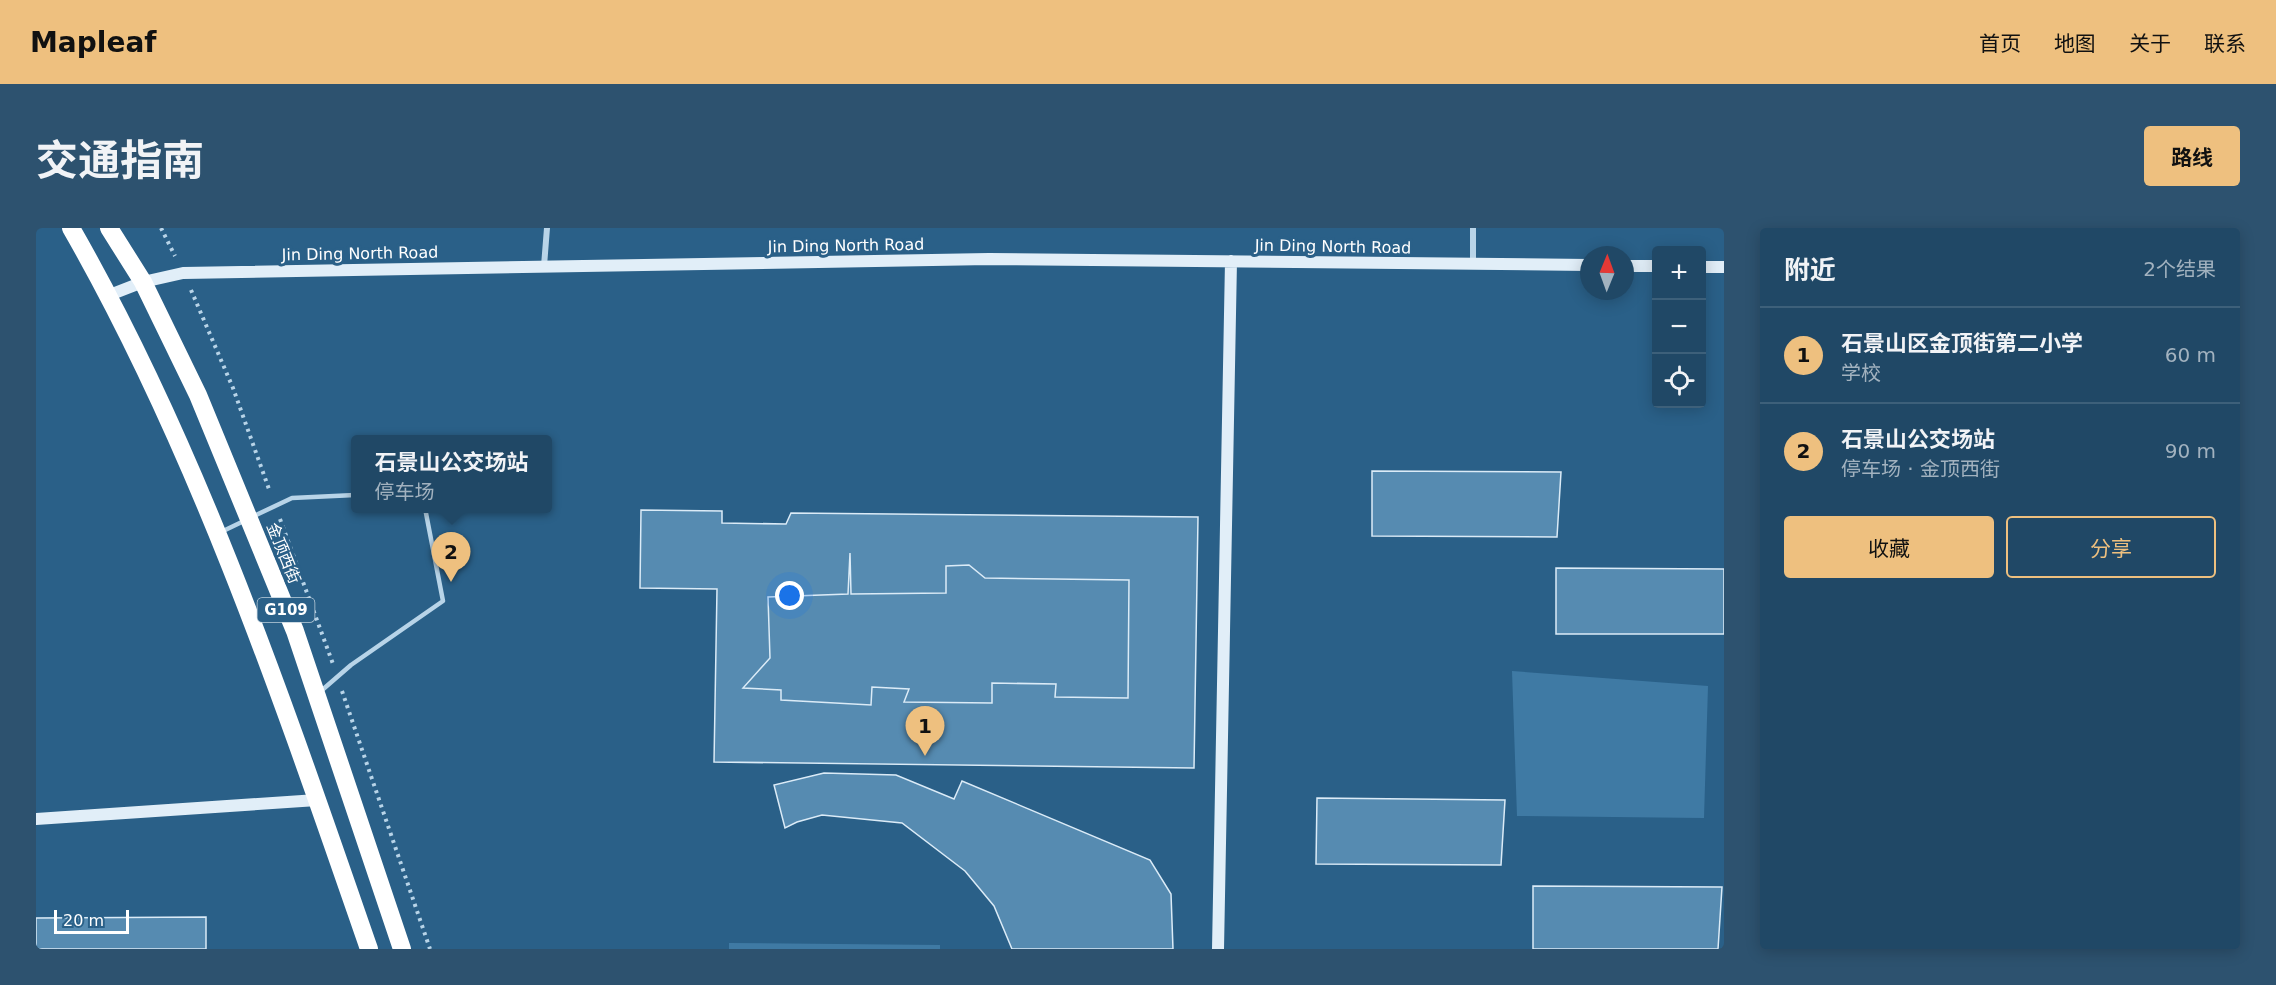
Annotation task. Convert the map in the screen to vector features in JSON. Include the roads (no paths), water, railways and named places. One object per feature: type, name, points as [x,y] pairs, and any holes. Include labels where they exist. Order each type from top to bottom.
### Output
[{"type":"highway","name":"G109","points":[[71,228],[161,402],[216,534],[257,635],[369,949]]},
{"type":"highway","name":"G109","points":[[109,228],[143,282]]},
{"type":"highway","name":"金顶西街","points":[[143,282],[198,395],[295,631],[402,949]]},
{"type":"street","points":[[544,266],[547,228]]},
{"type":"street","points":[[1473,228],[1473,264]]},
{"type":"street","name":"Jin Ding North Road","points":[[107,296],[143,282],[183,273],[989,259],[1580,265]]},
{"type":"street","points":[[1218,949],[1230,261]]},
{"type":"street","points":[[1634,266],[1652,266]]},
{"type":"street","points":[[1706,267],[1724,267]]},
{"type":"street","points":[[36,819],[317,800]]},
{"type":"lane","points":[[216,534],[292,498],[351,495]]},
{"type":"lane","points":[[317,695],[351,665],[443,601],[426,513]]},
{"type":"place","name":"石景山公交场站","points":[[451,582]]},
{"type":"place","name":"石景山区金顶街第二小学","points":[[925,756]]}]
